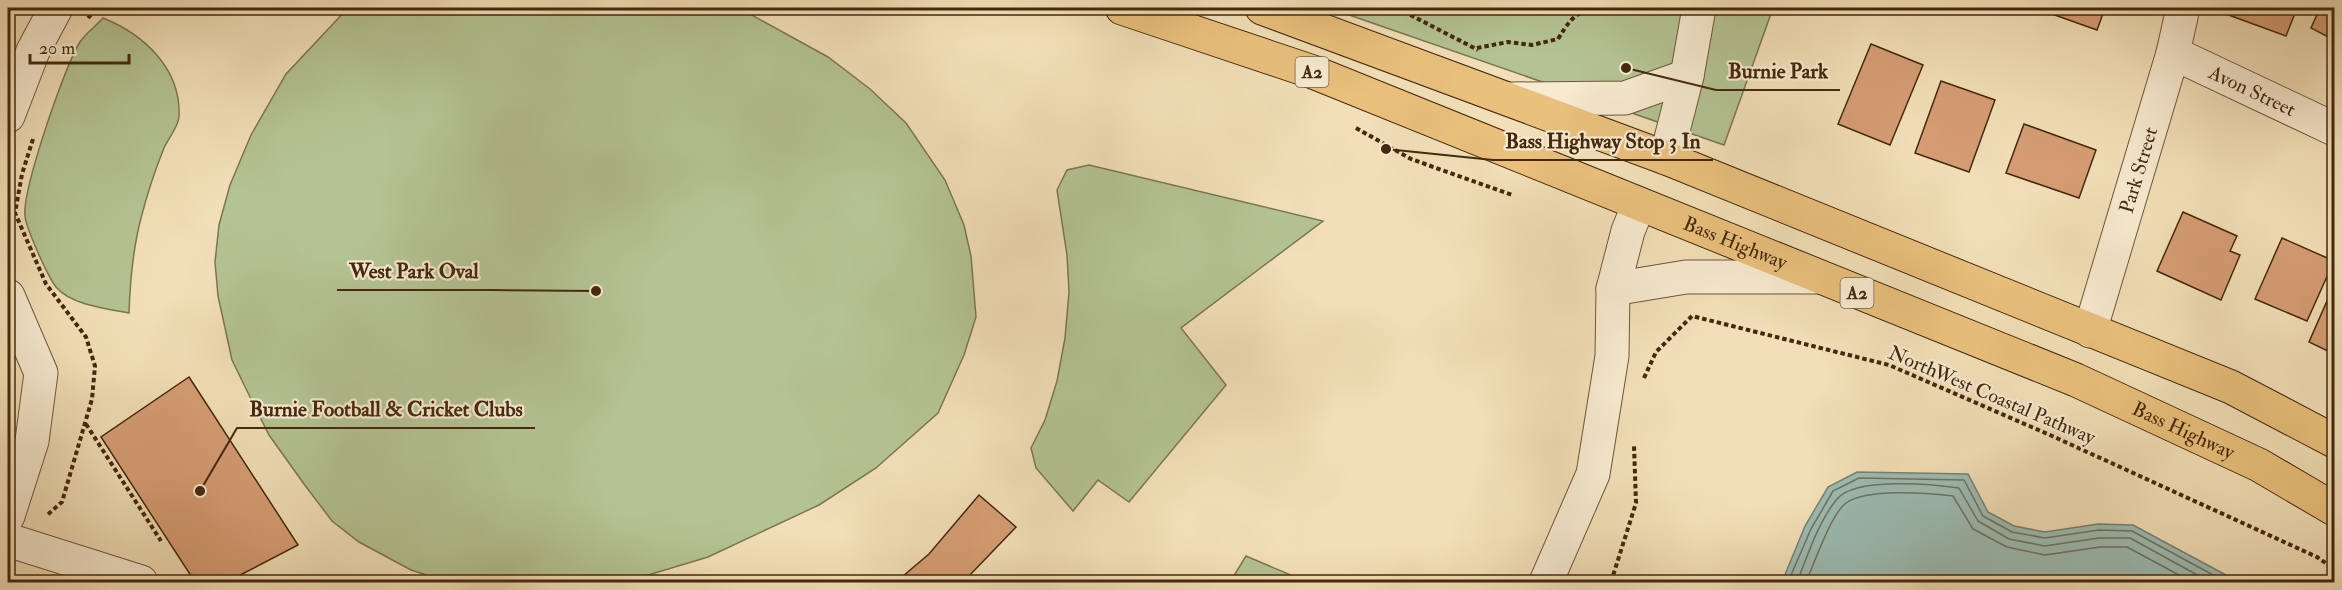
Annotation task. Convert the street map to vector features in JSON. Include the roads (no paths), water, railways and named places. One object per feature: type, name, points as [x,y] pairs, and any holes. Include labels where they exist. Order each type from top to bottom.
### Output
[{"type":"highway","name":"Bass Highway","points":[[1122,8],[1314,72],[1816,277],[2076,380],[2259,465],[2334,508]]},
{"type":"highway","name":"A2","points":[[1262,8],[1666,158],[2231,387],[2334,441]]},
{"type":"highway","points":[[1640,204],[1666,158]]},
{"type":"highway","points":[[2076,380],[2090,331]]},
{"type":"street","points":[[8,111],[33,51],[56,8]]},
{"type":"street","points":[[1666,158],[1687,76],[1700,8]]},
{"type":"street","name":"Park Street","points":[[2090,331],[2173,53],[2183,8]]},
{"type":"street","name":"Avon Street","points":[[2173,53],[2334,129]]},
{"type":"street","points":[[1507,99],[1625,98],[1687,76]]},
{"type":"street","points":[[1546,582],[1593,474],[1612,356],[1613,289],[1628,231],[1640,204]]},
{"type":"street","points":[[1613,289],[1686,277],[1816,277]]},
{"type":"street","points":[[8,296],[41,373],[32,441],[8,516]]},
{"type":"street","points":[[18,543],[141,582]]},
{"type":"water","points":[[1857,472],[1968,474],[1988,512],[2014,526],[2045,532],[2098,524],[2133,525],[2239,582],[1782,582],[1805,526],[1828,487]]},
{"type":"place","name":"Burnie Park","points":[[1626,68]]},
{"type":"place","name":"Bass Highway Stop 3 In","points":[[1386,149]]},
{"type":"place","name":"West Park Oval","points":[[596,291]]},
{"type":"place","name":"Burnie Football & Cricket Clubs","points":[[200,491]]}]
